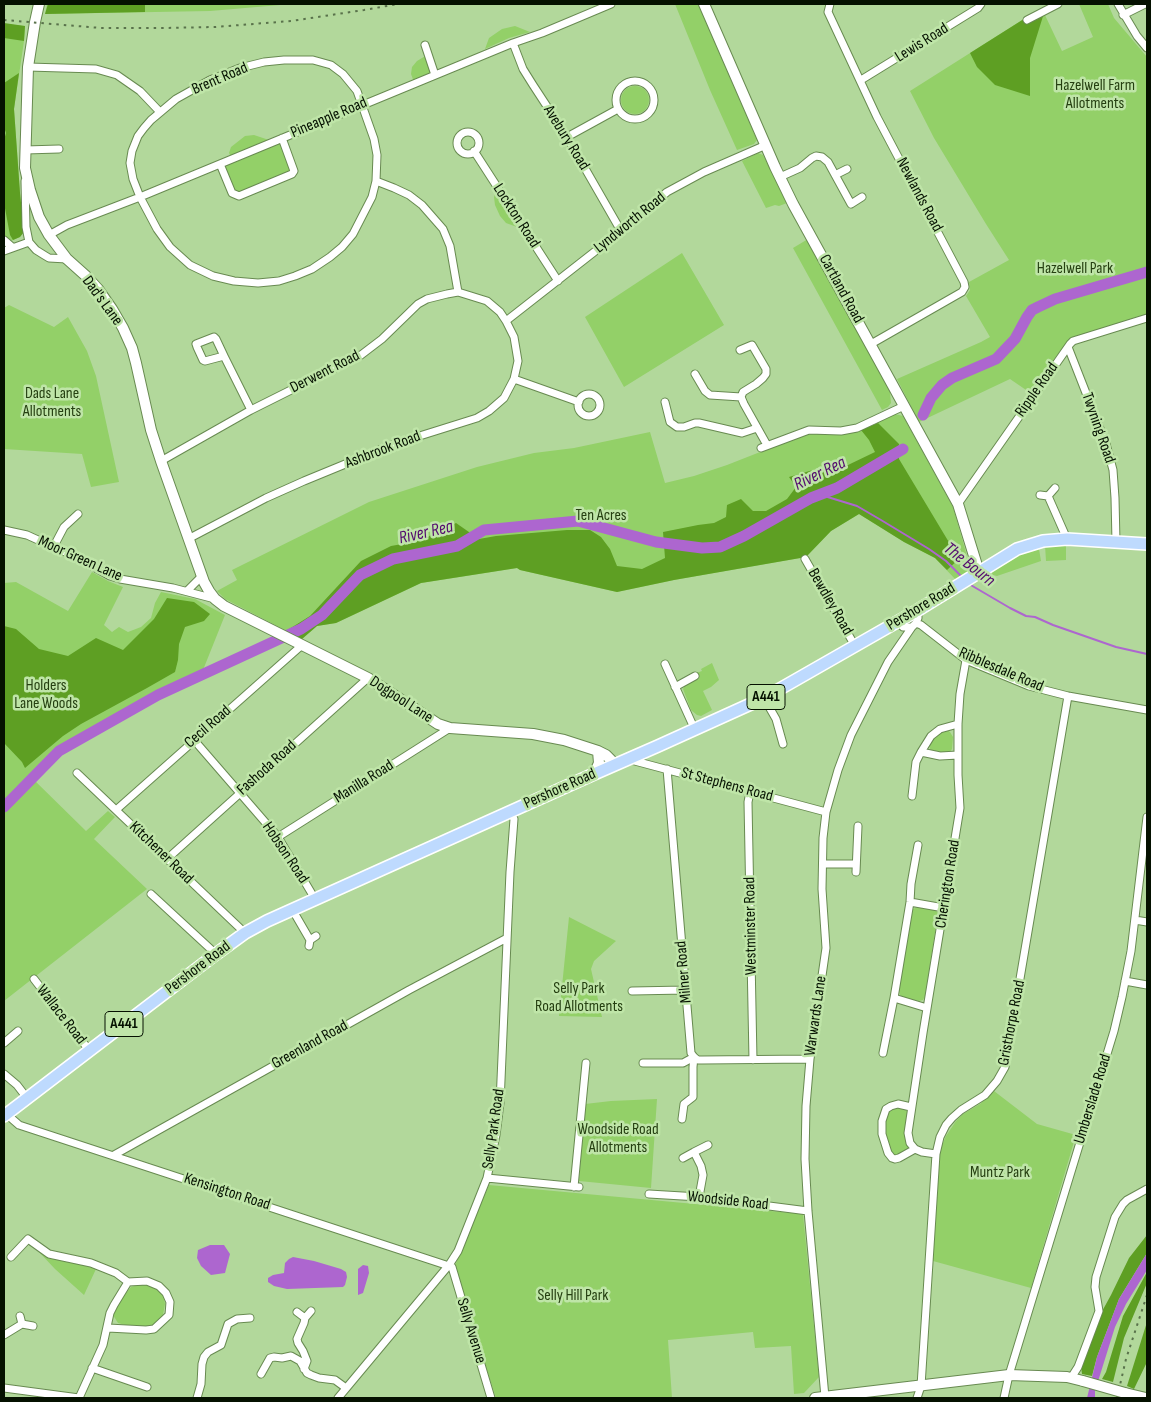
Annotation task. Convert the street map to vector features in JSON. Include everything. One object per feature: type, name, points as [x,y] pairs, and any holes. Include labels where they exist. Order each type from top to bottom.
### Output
[{"type":"main road","name":"Pershore Road","points":[[6,1115],[245,933],[292,909],[764,698],[856,646],[901,624],[917,621],[964,581],[1017,549],[1043,541],[1067,539],[1147,544]]},
{"type":"street","name":"Dad's Lane","points":[[39,4],[34,22],[28,67],[25,150],[26,168],[33,199],[39,217],[49,235],[67,259],[98,289],[123,328],[132,348],[151,430],[161,461],[202,576],[215,599]]},
{"type":"street","name":"Pineapple Road","points":[[49,235],[67,225],[140,197],[611,4]]},
{"type":"street","name":"Cartland Road","points":[[704,4],[793,204],[958,504],[979,572]]},
{"type":"street","name":"Newlands Road","points":[[830,4],[828,12],[880,122],[965,287],[962,292],[871,344]]},
{"type":"street","name":"Lewis Road","points":[[861,80],[978,8],[981,4]]},
{"type":"street","points":[[1027,20],[1058,4]]},
{"type":"street","points":[[1118,4],[1123,15],[1147,48]]},
{"type":"street","points":[[1123,15],[1145,4]]},
{"type":"street","name":"Avebury Road","points":[[513,43],[533,85],[567,137],[621,231]]},
{"type":"street","points":[[425,45],[435,75]]},
{"type":"street","name":"Brent Road","points":[[284,60],[313,60],[326,63],[336,68],[352,84],[362,105],[377,155],[376,181],[372,197],[353,234],[342,247],[312,269],[279,281],[258,283],[234,281],[213,276],[190,265],[170,247],[157,229],[140,197],[133,178],[130,163],[138,136],[160,112],[176,99],[210,80],[240,68],[264,62],[284,60]]},
{"type":"street","points":[[28,67],[96,69],[117,75],[140,91],[160,112]]},
{"type":"street","points":[[638,81],[648,86],[652,91],[654,97],[652,108],[644,117],[632,119],[618,109],[616,97],[621,87],[626,84],[638,81]]},
{"type":"street","points":[[567,137],[618,109]]},
{"type":"street","points":[[220,164],[232,193],[239,196],[292,174],[294,171],[282,138]]},
{"type":"street","name":"Lyndworth Road","points":[[506,321],[621,231],[667,192],[704,172],[766,145]]},
{"type":"street","points":[[25,150],[59,149]]},
{"type":"street","name":"Lockton Road","points":[[474,152],[558,281]]},
{"type":"street","points":[[780,177],[800,168],[816,156],[822,157],[828,162],[851,204],[862,197]]},
{"type":"street","points":[[26,168],[26,227],[29,242],[36,250],[49,258],[67,259]]},
{"type":"street","points":[[835,175],[847,169]]},
{"type":"street","points":[[376,181],[409,195],[422,205],[443,229],[450,246],[458,292]]},
{"type":"street","points":[[4,240],[12,247]]},
{"type":"street","points":[[4,251],[29,242]]},
{"type":"street","name":"Derwent Road","points":[[161,461],[251,410],[362,355],[382,339],[418,304],[427,299],[458,292],[487,301],[500,312],[506,321]]},
{"type":"street","name":"Ripple Road","points":[[958,504],[1073,341],[1147,318]]},
{"type":"street","name":"Ashbrook Road","points":[[188,539],[266,498],[304,481],[394,444],[477,418],[489,411],[504,398],[514,380],[518,361],[514,336],[506,321]]},
{"type":"street","points":[[740,350],[752,345],[766,369],[766,374],[763,378],[743,392],[741,397]]},
{"type":"street","name":"Twyning Road","points":[[1068,347],[1106,444],[1113,470],[1116,542]]},
{"type":"street","points":[[224,356],[251,410]]},
{"type":"street","points":[[695,374],[705,391],[710,395],[741,397]]},
{"type":"street","points":[[514,380],[579,402]]},
{"type":"street","points":[[741,397],[757,428],[764,447],[810,430],[841,431],[857,428],[904,406]]},
{"type":"street","points":[[665,402],[670,422],[677,427],[699,423],[742,432],[757,428]]},
{"type":"street","points":[[1048,496],[1055,488]]},
{"type":"street","points":[[1040,495],[1048,496]]},
{"type":"street","points":[[1048,496],[1067,539]]},
{"type":"street","points":[[54,546],[64,527],[78,514]]},
{"type":"street","name":"Moor Green Lane","points":[[4,530],[27,535],[54,546],[115,578],[186,591],[215,599],[224,606],[278,634]]},
{"type":"street","name":"Bewdley Road","points":[[805,559],[856,646]]},
{"type":"street","points":[[186,591],[202,576]]},
{"type":"street","points":[[901,624],[917,621]]},
{"type":"street","name":"Warwards Lane","points":[[820,1398],[805,1152],[810,1059],[826,948],[822,889],[826,812],[838,770],[851,735],[882,672],[917,621]]},
{"type":"street","name":"Ribblesdale Road","points":[[917,621],[966,660],[1028,686],[1068,696],[1147,710]]},
{"type":"street","name":"Warwards Lane","points":[[896,649],[902,636],[901,624]]},
{"type":"street","name":"Dogpool Lane","points":[[278,634],[368,678],[438,724],[450,728],[533,734],[564,740],[606,755],[613,765]]},
{"type":"street","name":"Cecil Road","points":[[116,810],[298,644]]},
{"type":"street","name":"Cherington Road","points":[[915,1149],[910,1143],[908,1133],[911,1107],[960,808],[958,724],[960,694],[966,660]]},
{"type":"street","points":[[665,664],[695,730]]},
{"type":"street","points":[[675,687],[695,676]]},
{"type":"street","name":"Fashoda Road","points":[[167,859],[368,678]]},
{"type":"street","name":"Gristhorpe Road","points":[[917,1398],[921,1386],[936,1154],[940,1137],[946,1125],[961,1110],[985,1095],[997,1081],[1005,1067],[1068,696]]},
{"type":"street","points":[[764,698],[776,719],[783,744]]},
{"type":"street","points":[[778,728],[786,723]]},
{"type":"street","points":[[912,796],[916,762],[931,736],[940,729],[958,724]]},
{"type":"street","name":"Manilla Road","points":[[278,837],[450,728]]},
{"type":"street","name":"Hobson Road","points":[[194,740],[278,837],[314,899]]},
{"type":"street","points":[[594,774],[599,763],[598,751]]},
{"type":"street","points":[[921,752],[940,756],[958,755]]},
{"type":"street","name":"St Stephens Road","points":[[628,759],[826,812]]},
{"type":"street","name":"Milner Road","points":[[667,769],[685,990],[691,1053],[694,1057],[693,1097],[684,1104],[682,1119]]},
{"type":"street","name":"Kitchener Road","points":[[76,773],[245,933]]},
{"type":"street","name":"Westminster Road","points":[[750,792],[748,812],[754,1060]]},
{"type":"street","name":"Selly Park Road","points":[[338,1398],[449,1265],[458,1251],[487,1178],[500,1103],[514,819],[510,812]]},
{"type":"street","name":"Umberslade Road","points":[[1004,1398],[1009,1375],[1109,1047],[1125,981],[1135,920],[1147,817]]},
{"type":"street","points":[[856,872],[858,826]]},
{"type":"street","points":[[883,1053],[894,998],[918,845]]},
{"type":"street","points":[[823,864],[855,864]]},
{"type":"street","points":[[151,894],[216,954]]},
{"type":"street","points":[[910,902],[944,908]]},
{"type":"street","points":[[292,909],[312,941]]},
{"type":"street","points":[[1135,920],[1147,922]]},
{"type":"street","name":"Greenland Road","points":[[114,1156],[393,999],[507,938]]},
{"type":"street","name":"Wallace Road","points":[[34,979],[89,1050]]},
{"type":"street","points":[[1125,981],[1147,985]]},
{"type":"street","points":[[632,991],[685,990]]},
{"type":"street","points":[[894,998],[927,1008]]},
{"type":"street","points":[[4,1042],[18,1031]]},
{"type":"street","points":[[643,1063],[683,1063],[694,1057],[698,1060],[810,1059]]},
{"type":"street","points":[[487,1178],[576,1187],[586,1063]]},
{"type":"street","points":[[4,1074],[17,1085],[27,1098]]},
{"type":"street","points":[[911,1107],[898,1104],[886,1109],[882,1121],[882,1134],[888,1153],[895,1159],[915,1149],[936,1154]]},
{"type":"street","name":"Kensington Road","points":[[6,1115],[19,1125],[449,1265]]},
{"type":"street","points":[[683,1158],[708,1145]]},
{"type":"street","points":[[694,1152],[703,1175],[699,1197]]},
{"type":"street","points":[[1071,1378],[1078,1367],[1098,1311],[1096,1277],[1115,1218],[1123,1204],[1147,1189]]},
{"type":"street","name":"Woodside Road","points":[[649,1194],[699,1197],[808,1211]]},
{"type":"street","points":[[11,1257],[28,1239],[49,1254],[91,1263],[116,1273],[128,1282],[147,1281],[159,1286],[166,1293],[170,1302],[169,1315],[154,1329],[108,1328]]},
{"type":"street","name":"Selly Avenue","points":[[449,1265],[452,1267],[491,1398]]},
{"type":"street","points":[[4,1388],[79,1398],[99,1356],[108,1328],[110,1313],[128,1282]]},
{"type":"street","points":[[304,1369],[307,1361],[297,1339],[305,1318],[311,1311]]},
{"type":"street","points":[[297,1312],[305,1318]]},
{"type":"street","points":[[197,1398],[201,1384],[204,1357],[208,1352],[222,1345],[228,1324],[237,1319],[250,1318]]},
{"type":"street","points":[[4,1335],[21,1320],[33,1326]]},
{"type":"street","points":[[261,1374],[270,1358],[291,1356],[300,1361],[304,1369],[311,1375],[335,1380],[346,1388]]},
{"type":"street","points":[[92,1368],[147,1387]]},
{"type":"street","points":[[820,1398],[1009,1375],[1071,1378],[1143,1398]]},
{"type":"green space","points":[[47,4],[292,4],[210,11],[45,14]]},
{"type":"green space","points":[[48,4],[145,4],[145,12],[45,14]]},
{"type":"green space","points":[[675,4],[698,4],[757,140],[754,144],[737,150]]},
{"type":"green space","name":"Hazelwell Park","points":[[1079,4],[1108,4],[1114,18],[1147,57],[1147,314],[1067,342],[1029,392],[1010,379],[919,422],[897,379],[990,337],[966,296],[970,290],[969,282],[1009,260],[934,138],[910,91],[1027,17],[1044,13],[1062,51],[1093,37]]},
{"type":"green space","points":[[1044,13],[1030,58],[1030,96],[995,85],[977,67],[970,53],[1027,17]]},
{"type":"green space","points":[[4,23],[25,26],[24,41],[4,38]]},
{"type":"green space","points":[[4,24],[25,26],[14,109],[24,221],[20,237],[4,244]]},
{"type":"green space","points":[[515,26],[530,32],[509,38],[485,49],[489,38],[502,29]]},
{"type":"green space","points":[[427,55],[433,75],[414,82],[411,74],[412,67],[417,61]]},
{"type":"green space","points":[[19,73],[14,109],[24,232],[20,237],[13,240],[10,235],[4,203],[4,140],[6,133],[4,127],[4,83]]},
{"type":"green space","points":[[635,86],[645,90],[649,100],[645,110],[635,114],[625,110],[621,100],[625,90]]},
{"type":"green space","points":[[254,135],[272,141],[231,157],[229,153],[231,147],[245,136]]},
{"type":"green space","points":[[281,140],[293,171],[238,194],[233,191],[222,165]]},
{"type":"green space","points":[[758,153],[763,155],[787,203],[766,208],[742,161]]},
{"type":"green space","points":[[496,192],[517,227],[506,223],[500,216],[495,205],[494,197]]},
{"type":"green space","points":[[808,239],[890,392],[891,403],[882,410],[793,248]]},
{"type":"green space","points":[[682,253],[724,325],[624,387],[585,317]]},
{"type":"green space","name":"Dads Lane Allotments","points":[[9,305],[54,327],[68,317],[87,351],[96,376],[119,482],[91,487],[82,454],[4,449],[4,308]]},
{"type":"green space","name":"Ten Acres","points":[[895,414],[903,416],[953,507],[971,570],[956,580],[935,558],[904,542],[859,514],[831,531],[806,557],[617,592],[517,568],[421,583],[336,623],[317,626],[302,639],[225,599],[217,591],[237,580],[232,570],[369,502],[477,467],[534,453],[574,448],[650,432],[665,483],[727,465],[806,434],[856,432]]},
{"type":"green space","points":[[878,423],[899,444],[899,459],[959,559],[947,570],[935,558],[904,542],[859,514],[831,531],[806,557],[617,592],[517,568],[421,583],[336,623],[317,626],[302,639],[286,631],[310,616],[361,561],[391,546],[419,541],[456,523],[479,539],[567,530],[590,530],[601,537],[610,549],[617,566],[642,569],[665,558],[663,532],[714,523],[726,517],[727,505],[741,499],[753,511],[766,511],[787,499],[796,487],[789,477],[813,470],[848,465],[875,452],[861,430]]},
{"type":"green space","points":[[1045,545],[1066,545],[1066,560],[1046,561]]},
{"type":"green space","points":[[1039,549],[1041,561],[997,576],[991,572],[1000,564],[1019,554]]},
{"type":"green space","points":[[92,572],[123,587],[104,625],[112,632],[119,627],[128,632],[141,627],[151,618],[155,603],[161,592],[195,599],[225,615],[201,675],[158,695],[60,751],[32,778],[86,831],[108,811],[115,817],[94,839],[147,889],[4,1001],[4,583],[16,582],[68,611]]},
{"type":"green space","name":"Holders Lane Woods","points":[[167,598],[194,602],[210,614],[204,621],[185,627],[179,644],[175,672],[81,724],[63,736],[25,768],[22,762],[4,743],[4,626],[16,629],[39,649],[68,656],[96,638],[123,650],[154,619]]},
{"type":"green space","points":[[712,663],[719,680],[703,691],[712,710],[701,716],[691,710],[683,689],[686,684],[699,679],[696,673]]},
{"type":"green space","points":[[947,730],[953,737],[952,749],[949,753],[934,753],[930,749],[929,742],[941,732]]},
{"type":"green space","points":[[919,906],[934,909],[938,913],[925,996],[923,1000],[919,1001],[904,998],[900,995],[899,990],[913,909]]},
{"type":"green space","name":"Selly Park Road Allotments","points":[[569,917],[616,941],[594,961],[591,969],[602,1017],[559,1016]]},
{"type":"green space","name":"Muntz Park","points":[[994,1091],[1037,1124],[1076,1135],[1031,1288],[933,1261],[940,1150],[946,1136],[956,1121],[963,1114],[980,1104]]},
{"type":"green space","name":"Woodside Road Allotments","points":[[657,1099],[651,1188],[579,1181],[585,1104]]},
{"type":"green space","points":[[898,1108],[909,1111],[911,1146],[897,1156],[889,1150],[884,1134],[884,1123],[888,1113],[892,1109]]},
{"type":"green space","name":"Selly Hill Park","points":[[489,1185],[803,1214],[819,1377],[804,1393],[794,1394],[791,1346],[755,1348],[753,1332],[668,1340],[672,1398],[496,1398],[454,1268]]},
{"type":"green space","points":[[1147,1235],[1147,1253],[1119,1299],[1097,1357],[1092,1376],[1082,1374],[1081,1366],[1100,1315],[1129,1258]]},
{"type":"green space","points":[[39,1252],[96,1269],[84,1295],[55,1269]]},
{"type":"green space","points":[[1147,1272],[1147,1283],[1124,1338],[1113,1382],[1102,1379],[1106,1372],[1123,1316]]},
{"type":"green space","points":[[144,1283],[152,1285],[164,1297],[163,1315],[157,1323],[150,1326],[129,1326],[118,1323],[113,1315],[117,1304],[131,1287]]},
{"type":"green space","points":[[1147,1322],[1147,1362],[1134,1389],[1127,1386]]},
{"type":"shaded area","points":[[210,1245],[224,1245],[230,1254],[225,1273],[211,1275],[201,1266],[197,1258],[198,1250]]},
{"type":"shaded area","points":[[1147,1253],[1147,1270],[1126,1304],[1115,1327],[1095,1391],[1095,1398],[1087,1398],[1097,1357],[1119,1299]]},
{"type":"shaded area","points":[[293,1257],[341,1269],[346,1272],[345,1285],[343,1287],[287,1289],[274,1286],[268,1282],[268,1278],[273,1275],[284,1273],[285,1263]]},
{"type":"shaded area","points":[[363,1265],[368,1266],[369,1273],[363,1293],[358,1295],[358,1269]]},
{"type":"waterway","name":"River Rea","points":[[923,415],[931,398],[942,385],[952,378],[996,359],[1015,339],[1032,310],[1055,299],[1147,272]]},
{"type":"waterway","name":"River Rea","points":[[4,807],[59,751],[158,695],[301,629],[322,615],[360,575],[393,559],[457,546],[484,530],[578,521],[656,542],[702,548],[720,547],[744,536],[811,498],[837,488],[903,449]]},
{"type":"waterway","name":"The Bourn","points":[[811,498],[821,495],[857,506],[929,549],[946,561],[962,577]]},
{"type":"waterway","name":"The Bourn","points":[[969,584],[1026,616],[1035,617],[1116,647],[1147,654]]},
{"type":"railway","points":[[4,20],[101,28],[215,27],[291,21],[398,4]]},
{"type":"railway","points":[[1117,1398],[1126,1359],[1147,1295]]},
{"type":"park label","name":"Hazelwell Farm Allotments","points":[[1095,95]]}]
